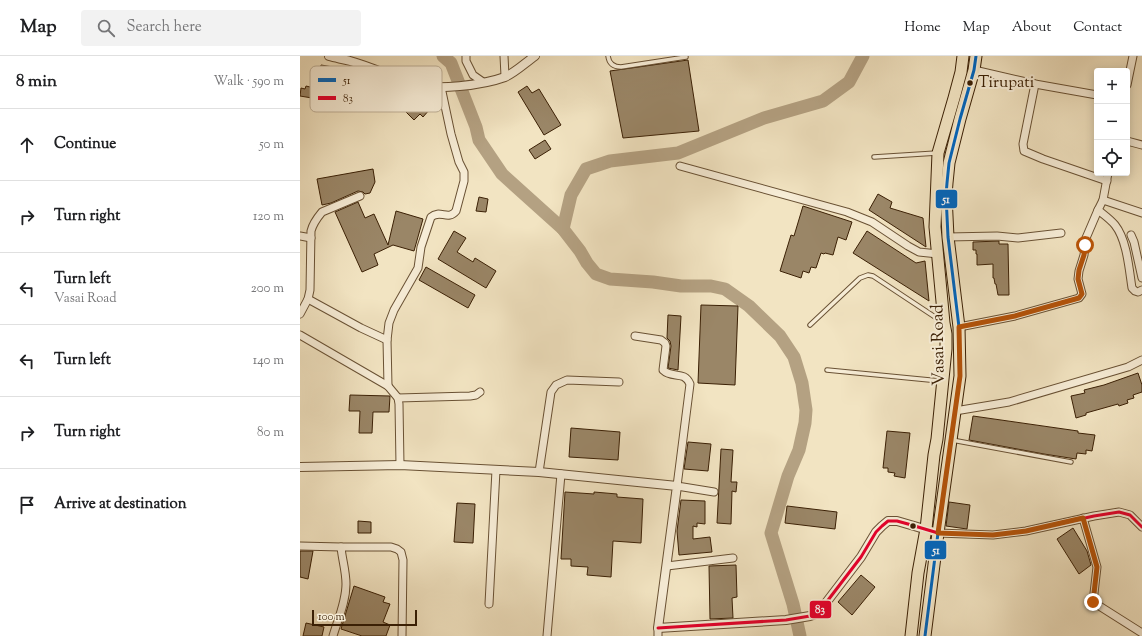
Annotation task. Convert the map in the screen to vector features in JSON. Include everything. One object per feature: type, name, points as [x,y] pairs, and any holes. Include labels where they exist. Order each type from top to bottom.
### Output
[{"type":"main road","name":"Vasai Road","points":[[912,636],[918,573],[926,529],[944,381],[946,349],[946,334],[935,227],[938,153],[961,72],[963,56]]},
{"type":"main road","name":"Vasai Road","points":[[925,636],[960,376],[959,327],[948,237],[946,195],[949,163],[974,70],[976,56]]},
{"type":"street","points":[[329,56],[365,66]]},
{"type":"street","points":[[466,56],[466,61],[473,76],[481,83]]},
{"type":"street","points":[[504,56],[505,76]]},
{"type":"street","points":[[388,386],[387,340],[389,323],[394,310],[418,268],[421,247],[431,217],[438,214],[450,216],[456,211],[464,181],[464,172],[459,162],[448,124],[442,87],[481,83],[505,76],[518,69],[535,56]]},
{"type":"street","points":[[1130,70],[1133,56]]},
{"type":"street","points":[[974,70],[1035,84],[1094,94]]},
{"type":"street","points":[[1035,84],[1023,144],[1024,151],[1106,181]]},
{"type":"street","points":[[1130,143],[1142,145]]},
{"type":"street","points":[[680,166],[847,212],[872,222],[919,252],[938,254]]},
{"type":"street","points":[[959,327],[1015,316],[1081,297],[1082,294],[1078,279],[1079,270],[1084,255],[1086,238],[1103,200],[1107,176]]},
{"type":"street","points":[[300,314],[308,299],[310,290],[311,231],[313,224],[322,212],[360,196]]},
{"type":"street","points":[[1103,200],[1142,213]]},
{"type":"street","points":[[1098,210],[1116,226],[1125,248],[1132,288],[1138,292],[1142,290]]},
{"type":"street","points":[[948,237],[998,236],[1018,238],[1061,233]]},
{"type":"street","points":[[1131,234],[1142,278]]},
{"type":"street","points":[[300,236],[311,238]]},
{"type":"street","points":[[308,299],[361,328],[387,340]]},
{"type":"street","points":[[300,335],[388,386],[398,398],[400,466]]},
{"type":"street","points":[[636,336],[661,340],[665,343],[664,370],[666,373],[684,376],[690,384],[658,632],[786,620],[816,614],[861,557],[876,532],[888,522],[897,521],[938,533],[993,535],[1026,531],[1083,518],[1119,512],[1127,513],[1142,527]]},
{"type":"street","points":[[955,411],[1008,402],[1128,367],[1142,360]]},
{"type":"street","points":[[539,472],[551,392],[556,385],[567,380],[619,382]]},
{"type":"street","points":[[398,398],[470,396],[476,395],[480,392]]},
{"type":"street","points":[[300,468],[400,466],[539,472],[677,486],[714,492]]},
{"type":"street","points":[[489,604],[496,470]]},
{"type":"street","points":[[547,636],[561,474]]},
{"type":"street","points":[[1083,518],[1097,567],[1093,602],[1142,633]]},
{"type":"street","points":[[300,546],[392,547],[401,552],[403,560],[402,636]]},
{"type":"street","points":[[333,636],[345,597],[346,574],[340,547]]},
{"type":"street","points":[[667,566],[733,558]]},
{"type":"lane","points":[[608,56],[609,61],[616,67],[686,57]]},
{"type":"lane","points":[[874,157],[938,153]]},
{"type":"lane","points":[[810,325],[860,278],[868,275],[873,276],[944,323]]},
{"type":"lane","points":[[827,370],[944,381]]},
{"type":"lane","points":[[951,440],[1071,462]]},
{"type":"building","points":[[688,60],[699,131],[623,138],[610,71]]},
{"type":"building","points":[[306,86],[310,87],[310,98],[300,96],[301,88],[305,89]]},
{"type":"building","points":[[527,86],[532,93],[539,89],[561,125],[544,135],[518,92]]},
{"type":"building","points":[[406,112],[427,112],[423,117],[420,114],[414,120]]},
{"type":"building","points":[[545,140],[551,149],[535,159],[529,150]]},
{"type":"building","points":[[373,169],[375,182],[370,193],[365,194],[358,191],[331,203],[322,205],[317,179]]},
{"type":"building","points":[[878,194],[892,202],[890,208],[923,218],[926,247],[869,210]]},
{"type":"building","points":[[479,197],[488,199],[486,212],[476,211]]},
{"type":"building","points":[[358,202],[365,218],[374,214],[388,245],[396,211],[423,219],[414,251],[393,245],[374,254],[378,265],[362,272],[335,212]]},
{"type":"building","points":[[803,206],[852,222],[846,240],[838,237],[833,255],[821,253],[816,268],[811,267],[809,273],[803,271],[801,278],[780,271],[791,235],[794,236]]},
{"type":"building","points":[[454,231],[466,238],[457,252],[473,262],[475,258],[496,271],[486,288],[438,259]]},
{"type":"building","points":[[867,231],[916,263],[925,261],[929,301],[853,253]]},
{"type":"building","points":[[999,241],[999,244],[1008,244],[1009,295],[998,295],[993,278],[993,264],[977,265],[976,250],[973,250],[973,242]]},
{"type":"building","points":[[426,267],[475,295],[468,308],[419,280]]},
{"type":"building","points":[[701,305],[738,306],[735,385],[698,383]]},
{"type":"building","points":[[668,315],[681,316],[678,370],[668,368],[671,346],[670,341],[667,338]]},
{"type":"building","points":[[1138,373],[1142,385],[1142,392],[1133,395],[1134,398],[1127,400],[1128,403],[1119,406],[1118,404],[1086,413],[1086,415],[1076,418],[1071,396],[1085,393],[1084,390],[1104,385]]},
{"type":"building","points":[[350,395],[390,396],[389,412],[373,412],[372,433],[359,433],[360,411],[349,411]]},
{"type":"building","points":[[973,416],[1078,431],[1078,433],[1095,435],[1092,451],[1086,450],[1086,454],[1077,453],[1076,459],[969,440]]},
{"type":"building","points":[[571,428],[620,432],[618,460],[569,457]]},
{"type":"building","points":[[887,431],[910,433],[905,478],[894,476],[895,473],[888,472],[888,468],[883,468]]},
{"type":"building","points":[[688,442],[711,444],[708,471],[684,469]]},
{"type":"building","points":[[721,449],[733,450],[731,482],[737,482],[736,492],[732,491],[731,524],[717,523]]},
{"type":"building","points":[[565,492],[617,494],[617,497],[643,499],[641,543],[613,541],[611,577],[587,575],[588,567],[571,566],[571,559],[561,559]]},
{"type":"building","points":[[681,500],[705,501],[705,524],[697,523],[697,527],[693,526],[693,539],[710,537],[712,552],[679,555],[677,531]]},
{"type":"building","points":[[949,502],[970,505],[967,529],[946,526]]},
{"type":"building","points":[[457,503],[475,504],[473,543],[454,542]]},
{"type":"building","points":[[787,506],[837,512],[835,529],[785,523]]},
{"type":"building","points":[[358,521],[371,522],[371,533],[358,533]]},
{"type":"building","points":[[1073,528],[1087,551],[1091,565],[1079,574],[1057,539]]},
{"type":"building","points":[[300,551],[313,551],[308,579],[300,577]]},
{"type":"building","points":[[736,565],[737,597],[732,598],[733,618],[710,619],[709,566]]},
{"type":"building","points":[[861,575],[875,587],[852,615],[838,602]]},
{"type":"building","points":[[354,586],[385,597],[383,602],[390,604],[383,622],[390,625],[386,636],[362,636],[341,629]]},
{"type":"building","points":[[306,623],[324,627],[322,636],[303,636]]},
{"type":"waterway","points":[[443,56],[451,63],[476,127],[479,140],[502,174],[563,229],[596,274],[610,279],[653,282],[681,286],[711,286],[725,289],[749,306],[780,336],[794,357],[802,383],[806,410],[805,423],[799,450],[788,476],[771,533],[793,604],[800,636]]},
{"type":"waterway","points":[[563,229],[571,195],[586,169],[610,161],[678,153],[764,118],[823,101],[849,82],[863,56]]},
{"type":"transit line","name":"51","points":[[925,636],[960,376],[959,327],[948,237],[946,195],[947,183],[949,163],[974,70],[976,56]]},
{"type":"transit line","name":"83","points":[[658,628],[786,620],[816,614],[861,557],[876,532],[888,521],[897,521],[938,533],[993,535],[1026,531],[1119,512],[1130,515],[1142,527]]},
{"type":"place","name":"Tirupati","points":[[970,83]]},
{"type":"route","points":[[1085,245],[1078,279],[1082,294],[1081,297],[1015,316],[988,320],[959,327],[960,376],[938,533],[993,535],[1026,531],[1083,518],[1097,567],[1093,602]]}]
